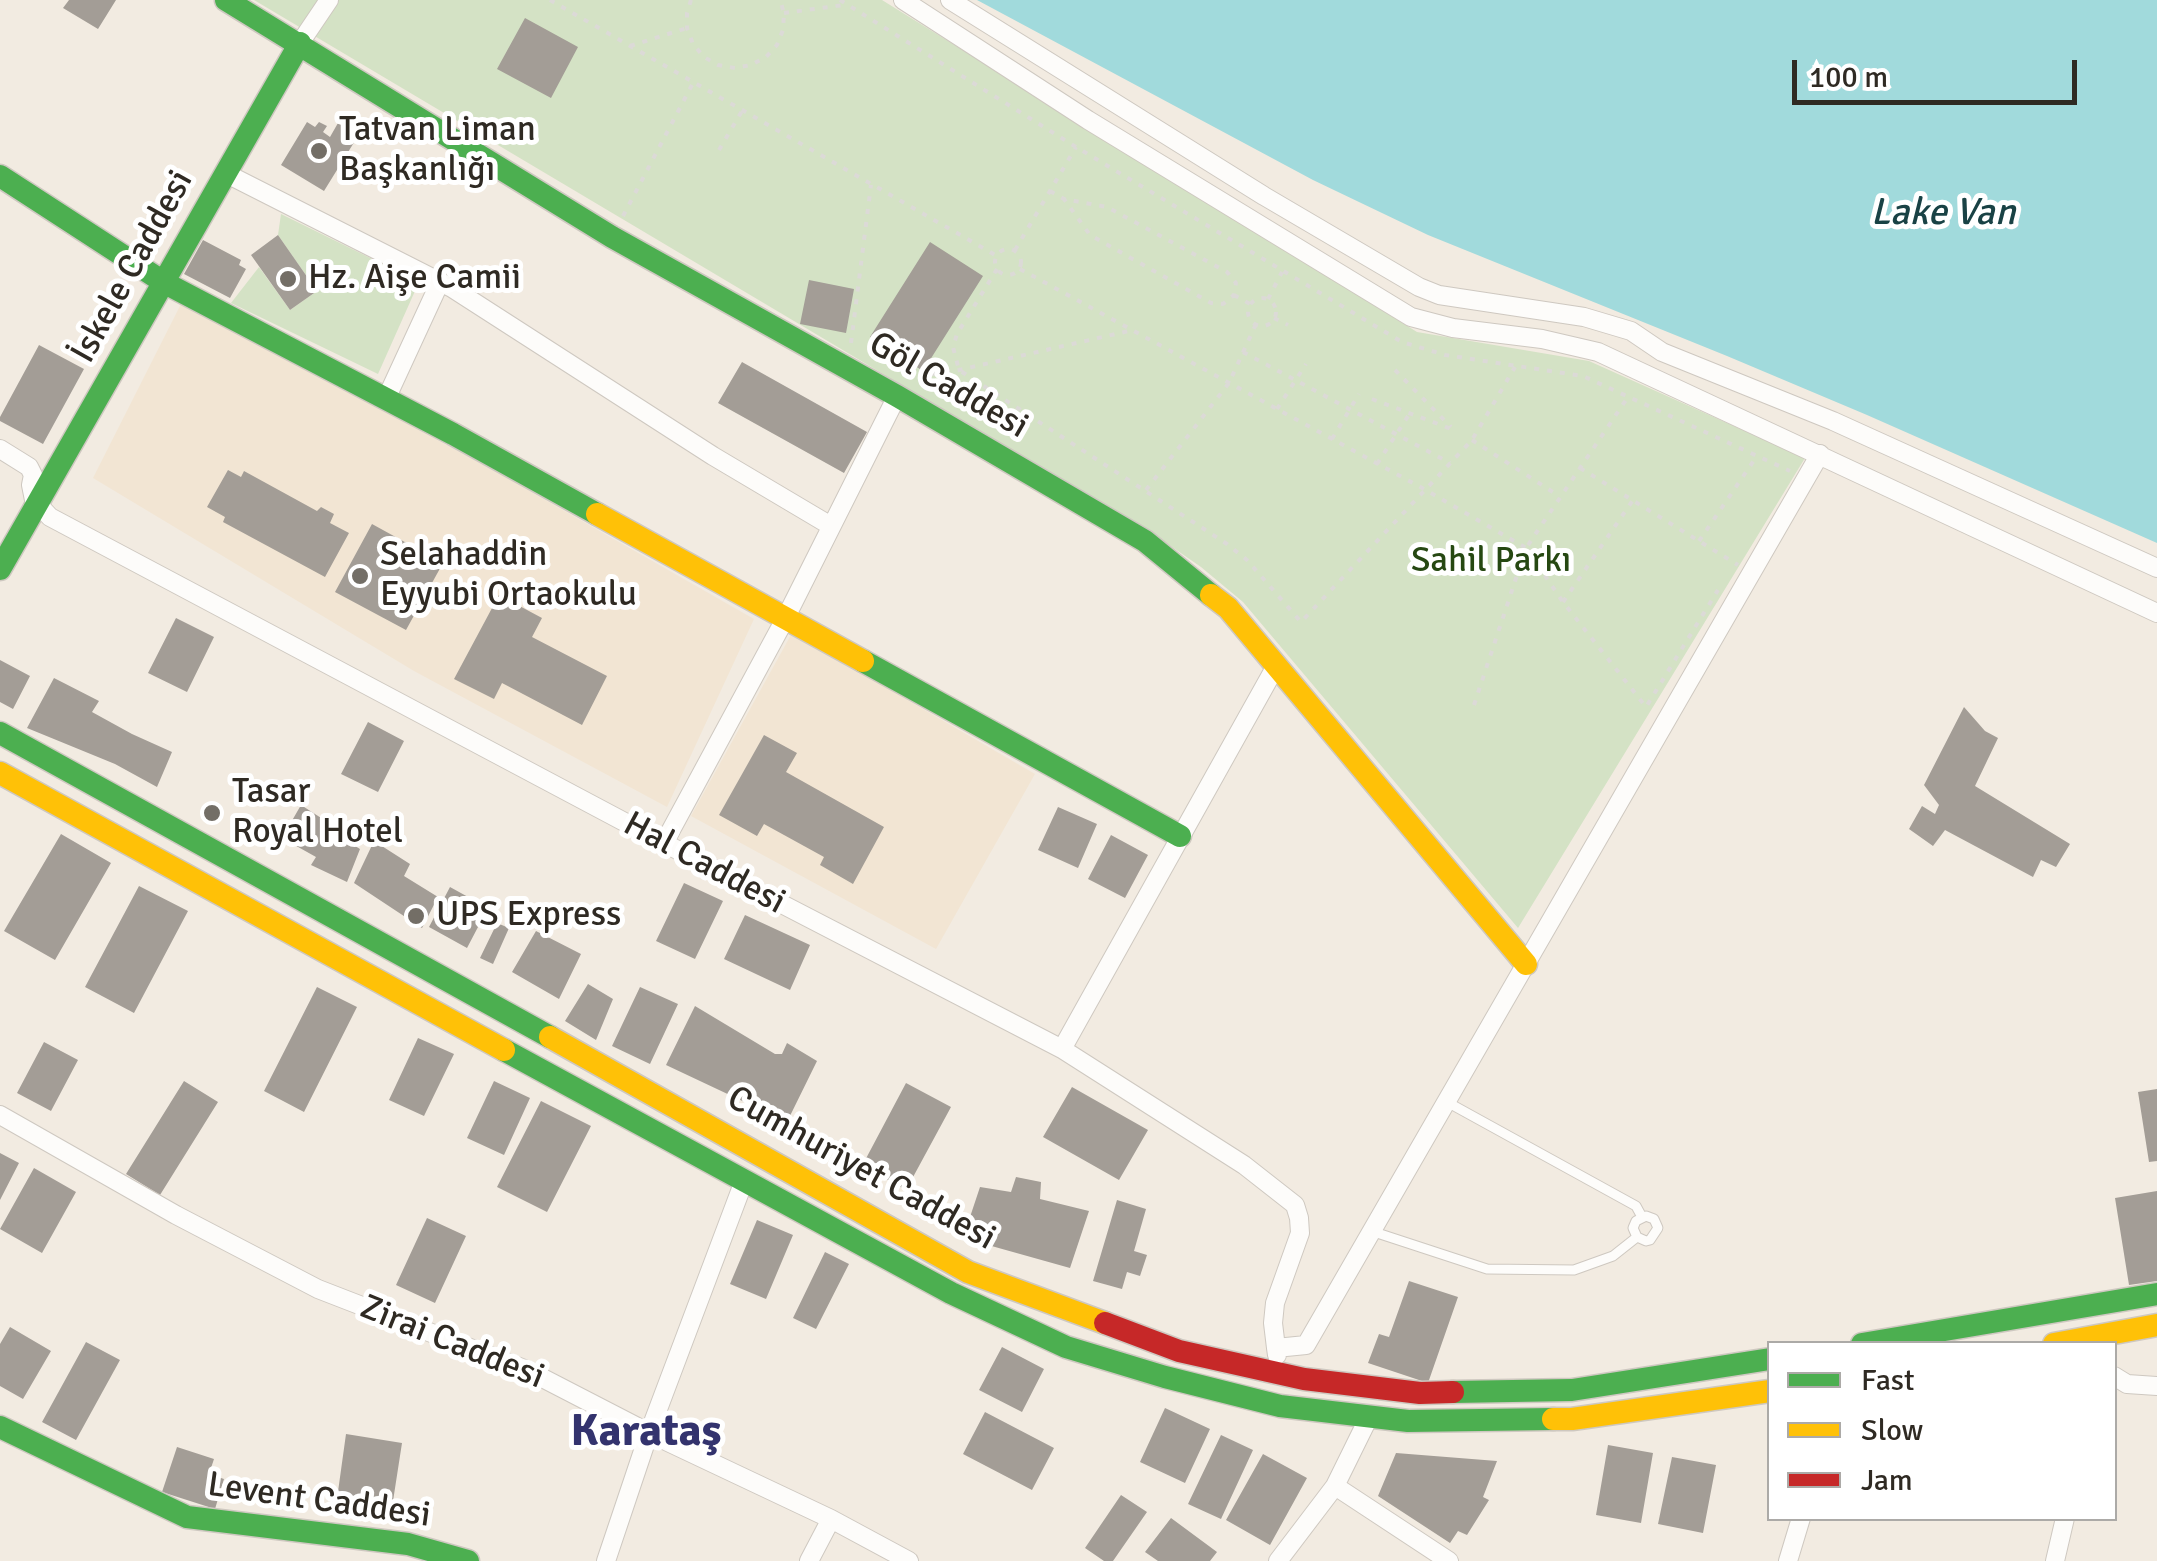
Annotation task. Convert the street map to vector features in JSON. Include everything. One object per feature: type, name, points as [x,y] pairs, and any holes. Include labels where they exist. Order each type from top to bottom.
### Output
[{"type":"main road","name":"Göl Caddesi","points":[[226,0],[612,237],[898,396],[1145,541],[1228,608],[1526,964]]},
{"type":"main road","name":"İskele Caddesi","points":[[0,570],[300,44]]},
{"type":"main road","points":[[0,176],[165,283],[386,399],[1180,836]]},
{"type":"main road","name":"Cumhuriyet Caddesi","points":[[0,732],[968,1272],[1178,1351],[1304,1379],[1420,1393],[1572,1390],[1767,1358]]},
{"type":"main road","name":"Cumhuriyet Caddesi","points":[[0,773],[951,1293],[1066,1348],[1280,1406],[1408,1421],[1572,1419],[1767,1391]]},
{"type":"main road","points":[[1880,1341],[2157,1294]]},
{"type":"main road","points":[[2069,1341],[2157,1326]]},
{"type":"main road","name":"Levent Caddesi","points":[[0,1427],[187,1517],[408,1544],[468,1561]]},
{"type":"street","name":"İskele Caddesi","points":[[300,44],[329,0]]},
{"type":"street","points":[[903,0],[1088,120],[1411,317],[1453,328],[1598,352],[2157,613]]},
{"type":"street","points":[[950,0],[1264,196],[1419,287],[1439,295],[1584,317],[1630,331],[1662,352],[1832,421],[2157,568]]},
{"type":"street","points":[[225,173],[452,288],[830,526]]},
{"type":"street","points":[[386,399],[440,282]]},
{"type":"street","points":[[664,843],[785,619],[898,396]]},
{"type":"street","points":[[0,449],[29,466],[38,505]]},
{"type":"street","points":[[1276,1348],[1306,1345],[1820,454]]},
{"type":"street","name":"Hal Caddesi","points":[[38,505],[50,518],[1062,1049],[1244,1166],[1295,1205],[1300,1233],[1275,1303],[1280,1406]]},
{"type":"street","points":[[1062,1049],[1276,666]]},
{"type":"street","name":"Zirai Caddesi","points":[[0,1115],[318,1290],[527,1370],[908,1561]]},
{"type":"street","points":[[606,1561],[648,1433],[744,1181]]},
{"type":"street","points":[[2117,1378],[2127,1384],[2157,1386]]},
{"type":"street","points":[[1278,1561],[1335,1486],[1369,1418]]},
{"type":"street","points":[[1335,1486],[1448,1561]]},
{"type":"street","points":[[809,1561],[830,1519]]},
{"type":"street","points":[[1788,1561],[1800,1521]]},
{"type":"street","points":[[2055,1561],[2064,1521]]},
{"type":"lane","points":[[1446,1102],[1636,1206],[1642,1217],[1654,1220],[1657,1233],[1646,1241],[1637,1238]]},
{"type":"lane","points":[[1637,1238],[1634,1224],[1642,1217]]},
{"type":"lane","points":[[1372,1231],[1487,1269],[1574,1270],[1612,1256],[1637,1238]]},
{"type":"path","points":[[550,0],[997,256]]},
{"type":"path","points":[[691,0],[687,28],[693,44],[718,65],[734,68],[751,66],[777,45],[783,30],[780,0]]},
{"type":"path","points":[[784,13],[847,5]]},
{"type":"path","points":[[629,46],[687,28]]},
{"type":"path","points":[[612,237],[693,84]]},
{"type":"path","points":[[720,150],[742,111]]},
{"type":"path","points":[[1015,250],[1076,148]]},
{"type":"path","points":[[848,368],[871,184]]},
{"type":"path","points":[[1050,191],[1064,199],[1107,206],[1226,272],[1236,283],[1234,295],[1223,304],[1211,303],[1090,235],[1064,199]]},
{"type":"path","points":[[997,256],[1006,249],[1015,250],[1020,257],[1020,269]]},
{"type":"path","points":[[997,256],[997,269],[956,334],[953,348],[959,370],[1247,560],[1300,622],[1472,440],[1515,367]]},
{"type":"path","points":[[997,269],[1008,275],[1020,269]]},
{"type":"path","points":[[1020,269],[1526,548],[1646,707],[1725,580]]},
{"type":"path","points":[[1268,299],[1282,272]]},
{"type":"path","points":[[1234,295],[1250,304]]},
{"type":"path","points":[[1268,299],[1276,308],[1274,318],[1265,325],[1256,324],[1250,318],[1250,304],[1268,299]]},
{"type":"path","points":[[1274,318],[1288,325]]},
{"type":"path","points":[[1146,490],[1229,383],[1256,324]]},
{"type":"path","points":[[919,376],[1133,330]]},
{"type":"path","points":[[1243,352],[1450,463]]},
{"type":"path","points":[[1278,409],[1306,364]]},
{"type":"path","points":[[1372,399],[1454,430],[1394,370]]},
{"type":"path","points":[[1332,439],[1359,394]]},
{"type":"path","points":[[1474,705],[1526,548],[1628,398],[1807,479]]},
{"type":"path","points":[[1378,464],[1410,413]]},
{"type":"path","points":[[1472,440],[1559,496]]},
{"type":"path","points":[[1699,541],[1757,456]]},
{"type":"path","points":[[1580,468],[1752,574]]},
{"type":"path","points":[[1563,602],[1632,500]]},
{"type":"shaded area","points":[[183,300],[754,619],[667,807],[414,671],[93,478]]},
{"type":"shaded area","points":[[792,633],[1035,774],[936,949],[691,816]]},
{"type":"green space","name":"Sahil Parkı","points":[[254,0],[882,0],[1417,332],[1589,361],[1805,458],[1518,928],[1243,602],[1201,567],[1159,538]]},
{"type":"green space","points":[[281,214],[419,282],[378,374],[231,303],[259,267],[290,310],[317,291],[278,235]]},
{"type":"water","name":"Lake Van","points":[[977,0],[2157,0],[2157,543],[1867,415],[1428,235],[1313,180]]},
{"type":"building","points":[[69,0],[116,0],[98,29],[63,8]]},
{"type":"building","points":[[525,18],[578,47],[551,98],[497,69]]},
{"type":"building","name":"Tatvan Liman Başkanlığı","points":[[307,122],[315,127],[319,122],[327,126],[323,132],[330,137],[338,123],[358,136],[324,191],[281,165]]},
{"type":"building","name":"Hz. Aişe Camii","points":[[278,235],[317,291],[290,310],[251,255]]},
{"type":"building","points":[[203,240],[241,260],[239,265],[246,269],[230,298],[184,274]]},
{"type":"building","points":[[930,242],[983,276],[923,371],[870,337]]},
{"type":"building","points":[[809,280],[854,289],[846,333],[800,324]]},
{"type":"building","points":[[39,345],[84,369],[43,444],[0,421]]},
{"type":"building","points":[[742,362],[867,432],[844,473],[718,403]]},
{"type":"building","points":[[228,470],[241,477],[244,471],[317,511],[321,507],[334,514],[330,523],[349,533],[325,577],[223,522],[225,517],[207,507]]},
{"type":"building","points":[[372,524],[443,563],[406,630],[335,592]]},
{"type":"building","points":[[499,595],[542,618],[532,637],[607,676],[582,725],[502,683],[494,699],[454,679]]},
{"type":"building","points":[[176,618],[214,637],[187,692],[148,673]]},
{"type":"building","points":[[0,660],[30,676],[13,709],[0,702]]},
{"type":"building","points":[[54,678],[99,701],[92,712],[172,752],[157,787],[115,764],[27,728]]},
{"type":"building","points":[[1964,707],[1985,731],[1998,738],[1975,786],[2070,844],[2056,867],[2041,860],[2033,877],[1945,830],[1933,846],[1909,829],[1922,806],[1935,814],[1939,805],[1924,785]]},
{"type":"building","points":[[368,722],[404,741],[378,792],[341,774]]},
{"type":"building","points":[[764,735],[797,753],[786,772],[884,827],[853,884],[820,865],[824,857],[764,824],[757,836],[719,815]]},
{"type":"building","points":[[301,805],[360,849],[347,882],[311,865],[316,857],[282,838]]},
{"type":"building","points":[[1058,807],[1097,824],[1078,868],[1038,850]]},
{"type":"building","points":[[61,834],[111,863],[55,960],[4,931]]},
{"type":"building","points":[[1111,835],[1148,855],[1125,898],[1088,879]]},
{"type":"building","points":[[374,841],[410,864],[404,876],[438,897],[422,928],[354,883]]},
{"type":"building","points":[[684,883],[723,901],[695,959],[656,941]]},
{"type":"building","points":[[139,886],[188,911],[134,1013],[85,987]]},
{"type":"building","points":[[450,887],[488,908],[467,948],[429,927]]},
{"type":"building","points":[[745,915],[810,945],[790,990],[724,959]]},
{"type":"building","points":[[497,923],[509,928],[493,964],[480,958]]},
{"type":"building","points":[[536,931],[581,954],[559,999],[512,972]]},
{"type":"building","points":[[588,984],[613,999],[596,1040],[565,1021]]},
{"type":"building","points":[[317,987],[357,1007],[304,1112],[264,1091]]},
{"type":"building","points":[[640,987],[678,1004],[650,1064],[612,1046]]},
{"type":"building","points":[[695,1006],[775,1054],[782,1054],[787,1043],[817,1061],[787,1122],[666,1065]]},
{"type":"building","points":[[418,1038],[454,1054],[424,1116],[389,1100]]},
{"type":"building","points":[[44,1042],[78,1060],[51,1111],[17,1093]]},
{"type":"building","points":[[184,1081],[218,1102],[160,1195],[126,1174]]},
{"type":"building","points":[[494,1081],[530,1098],[504,1155],[467,1138]]},
{"type":"building","points":[[906,1083],[951,1107],[906,1190],[862,1166]]},
{"type":"building","points":[[1072,1087],[1148,1130],[1119,1180],[1043,1137]]},
{"type":"building","points":[[2157,1089],[2157,1161],[2149,1162],[2138,1092]]},
{"type":"building","points":[[541,1101],[591,1126],[547,1212],[497,1187]]},
{"type":"building","points":[[0,1153],[19,1163],[0,1200]]},
{"type":"building","points":[[34,1168],[76,1192],[42,1253],[0,1229]]},
{"type":"building","points":[[1016,1177],[1041,1182],[1040,1199],[1089,1211],[1070,1268],[963,1238],[980,1187],[1011,1192]]},
{"type":"building","points":[[2157,1191],[2157,1281],[2129,1285],[2115,1198]]},
{"type":"building","points":[[1117,1200],[1146,1209],[1134,1251],[1147,1255],[1140,1276],[1127,1272],[1122,1289],[1093,1281]]},
{"type":"building","points":[[427,1218],[466,1236],[435,1303],[396,1285]]},
{"type":"building","points":[[757,1220],[793,1235],[766,1299],[730,1284]]},
{"type":"building","points":[[825,1252],[849,1264],[816,1329],[793,1318]]},
{"type":"building","points":[[1409,1281],[1458,1297],[1428,1383],[1368,1363],[1379,1334],[1389,1337]]},
{"type":"building","points":[[10,1327],[51,1351],[23,1399],[0,1386],[0,1344]]},
{"type":"building","points":[[86,1342],[120,1360],[76,1440],[42,1422]]},
{"type":"building","points":[[1002,1347],[1044,1369],[1022,1412],[979,1390]]},
{"type":"building","points":[[1165,1408],[1210,1429],[1185,1483],[1140,1462]]},
{"type":"building","points":[[985,1412],[1054,1448],[1032,1490],[963,1454]]},
{"type":"building","points":[[346,1434],[402,1443],[391,1514],[336,1506]]},
{"type":"building","points":[[1221,1435],[1253,1450],[1221,1519],[1188,1504]]},
{"type":"building","points":[[1608,1445],[1653,1453],[1641,1523],[1596,1515]]},
{"type":"building","points":[[177,1447],[214,1459],[209,1474],[224,1479],[215,1509],[162,1492]]},
{"type":"building","points":[[1396,1453],[1497,1461],[1483,1497],[1489,1500],[1467,1535],[1458,1531],[1450,1543],[1378,1496]]},
{"type":"building","points":[[1263,1454],[1307,1478],[1270,1545],[1226,1520]]},
{"type":"building","points":[[1672,1457],[1716,1465],[1703,1533],[1658,1524]]},
{"type":"building","points":[[1121,1495],[1147,1512],[1113,1561],[1104,1561],[1085,1548]]},
{"type":"building","points":[[1171,1518],[1217,1552],[1210,1561],[1158,1561],[1145,1552]]},
{"type":"traffic: fast","points":[[226,0],[612,237],[897,396],[1145,541],[1211,595]]},
{"type":"traffic: fast","points":[[0,569],[300,43]]},
{"type":"traffic: fast","points":[[0,176],[165,283],[597,514]]},
{"type":"traffic: fast","points":[[863,661],[1180,836]]},
{"type":"traffic: fast","points":[[0,733],[550,1037]]},
{"type":"traffic: fast","points":[[504,1050],[951,1293],[1066,1347],[1280,1406],[1408,1421],[1553,1419]]},
{"type":"traffic: fast","points":[[1880,1341],[2157,1294]]},
{"type":"traffic: fast","points":[[1453,1392],[1572,1390],[1767,1359]]},
{"type":"traffic: fast","points":[[0,1427],[187,1517],[408,1544],[468,1561]]},
{"type":"traffic: slow","points":[[597,514],[863,661]]},
{"type":"traffic: slow","points":[[1211,595],[1228,608],[1526,964]]},
{"type":"traffic: slow","points":[[0,773],[504,1050]]},
{"type":"traffic: slow","points":[[550,1037],[968,1272],[1105,1323]]},
{"type":"traffic: slow","points":[[2070,1341],[2157,1325]]},
{"type":"traffic: slow","points":[[1553,1419],[1767,1391]]},
{"type":"traffic: jam","points":[[1105,1323],[1179,1351],[1304,1379],[1420,1393],[1453,1392]]},
{"type":"place","name":"Tatvan Liman Başkanlığı","points":[[319,151]]},
{"type":"place","name":"Hz. Aişe Camii","points":[[288,279]]},
{"type":"place","name":"Selahaddin Eyyubi Ortaokulu","points":[[360,576]]},
{"type":"place","name":"Tasar Royal Hotel","points":[[212,813]]},
{"type":"place","name":"UPS Express","points":[[416,916]]},
{"type":"district","name":"Karataş","points":[[646,1433]]}]
